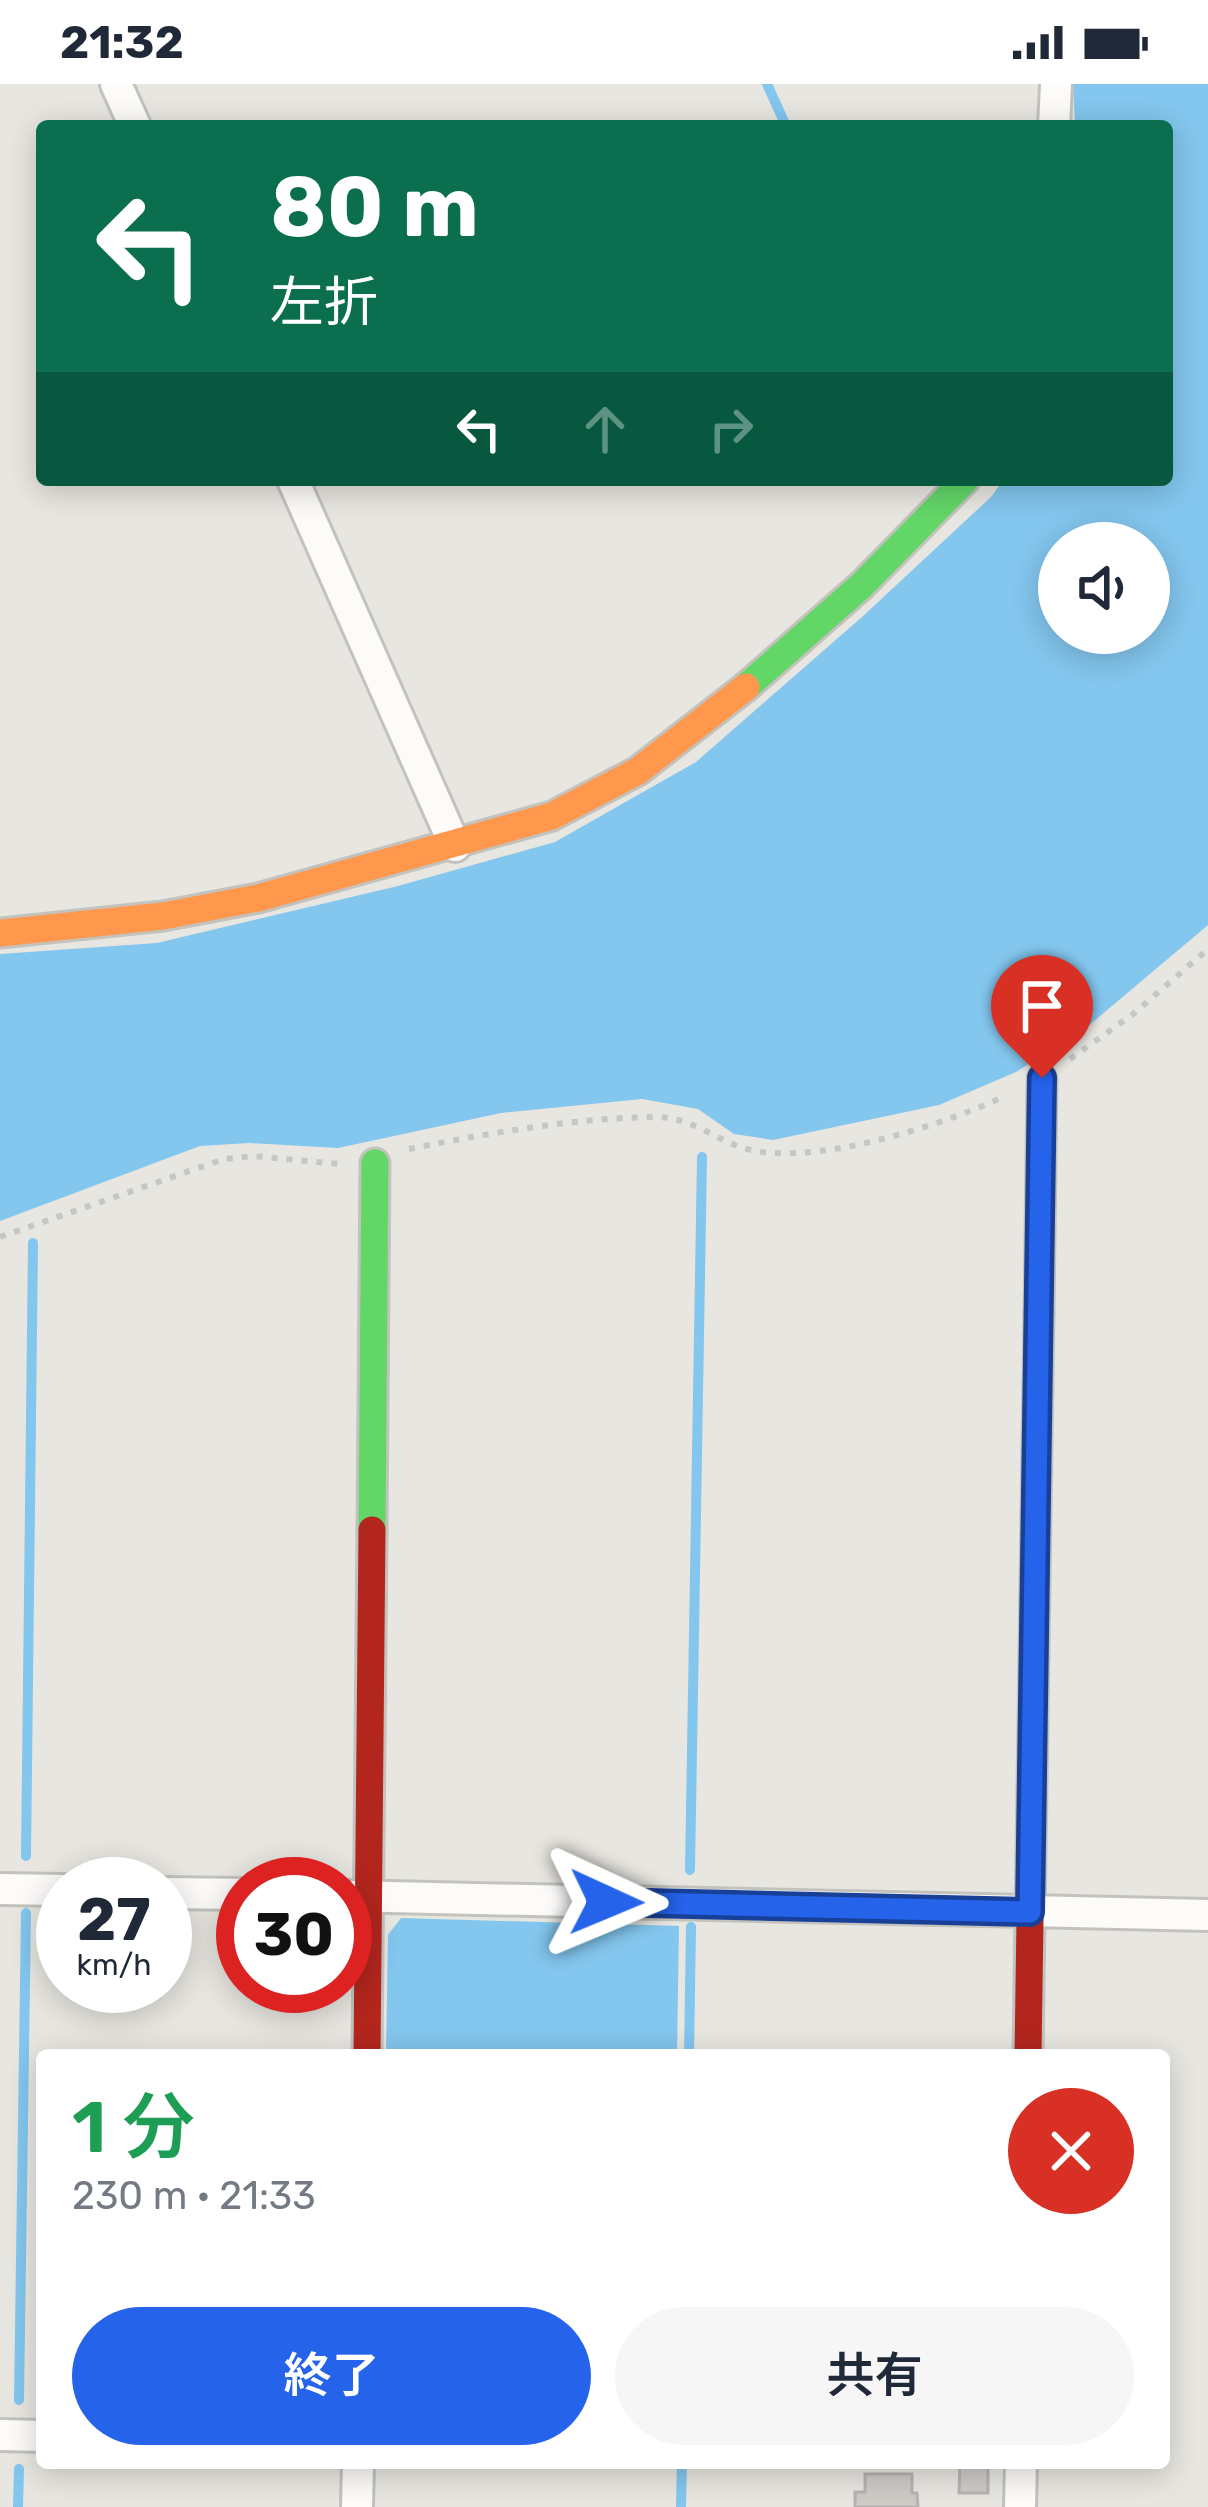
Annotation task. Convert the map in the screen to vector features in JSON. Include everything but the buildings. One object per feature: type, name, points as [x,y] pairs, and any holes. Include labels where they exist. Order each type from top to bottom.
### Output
[{"type":"street","points":[[116,84],[132,120]]},
{"type":"street","points":[[1054,120],[1056,84]]},
{"type":"street","points":[[295,486],[455,845]]},
{"type":"street","points":[[0,933],[163,916],[258,898],[552,816],[638,771],[747,686],[862,585],[959,486]]},
{"type":"street","points":[[1028,2049],[1042,1078]]},
{"type":"street","points":[[358,1857],[375,1163]]},
{"type":"street","points":[[0,1889],[36,1890]]},
{"type":"street","points":[[372,1897],[1208,1915]]},
{"type":"street","points":[[364,2013],[367,2049]]},
{"type":"street","points":[[0,2435],[36,2436]]},
{"type":"street","points":[[357,2507],[358,2469]]},
{"type":"street","points":[[1020,2507],[1021,2469]]},
{"type":"path","points":[[0,1237],[224,1159],[254,1156],[375,1163],[400,1150],[511,1129],[657,1117],[698,1124],[733,1145],[753,1150],[803,1151],[932,1126],[1042,1078],[1132,1015],[1208,949]]},
{"type":"water","points":[[1073,84],[1208,84],[1208,925],[1087,1027],[1016,1072],[939,1105],[773,1140],[734,1134],[698,1109],[642,1099],[501,1113],[338,1148],[249,1143],[200,1146],[0,1221],[0,954],[157,943],[398,886],[555,842],[696,762],[862,617],[999,486],[1173,486],[1173,120],[1075,120]]},
{"type":"water","points":[[401,1918],[679,1926],[677,2049],[386,2049],[388,1935]]},
{"type":"waterway","points":[[767,84],[783,120]]},
{"type":"waterway","points":[[690,1870],[702,1157]]},
{"type":"waterway","points":[[26,1856],[33,1243]]},
{"type":"waterway","points":[[19,2400],[26,1913]]},
{"type":"waterway","points":[[689,2049],[691,1927]]},
{"type":"waterway","points":[[18,2507],[19,2469]]},
{"type":"waterway","points":[[681,2507],[682,2469]]},
{"type":"traffic: fast","points":[[746,687],[862,585],[959,486]]},
{"type":"traffic: fast","points":[[1039,1313],[1042,1079]]},
{"type":"traffic: fast","points":[[372,1530],[375,1163]]},
{"type":"traffic: slow","points":[[0,933],[163,916],[258,898],[552,816],[638,771],[746,687]]},
{"type":"traffic: jam","points":[[1028,2049],[1039,1313]]},
{"type":"traffic: jam","points":[[367,2049],[372,1530]]},
{"type":"route","points":[[606,1902],[1030,1912],[1042,1078]]}]
